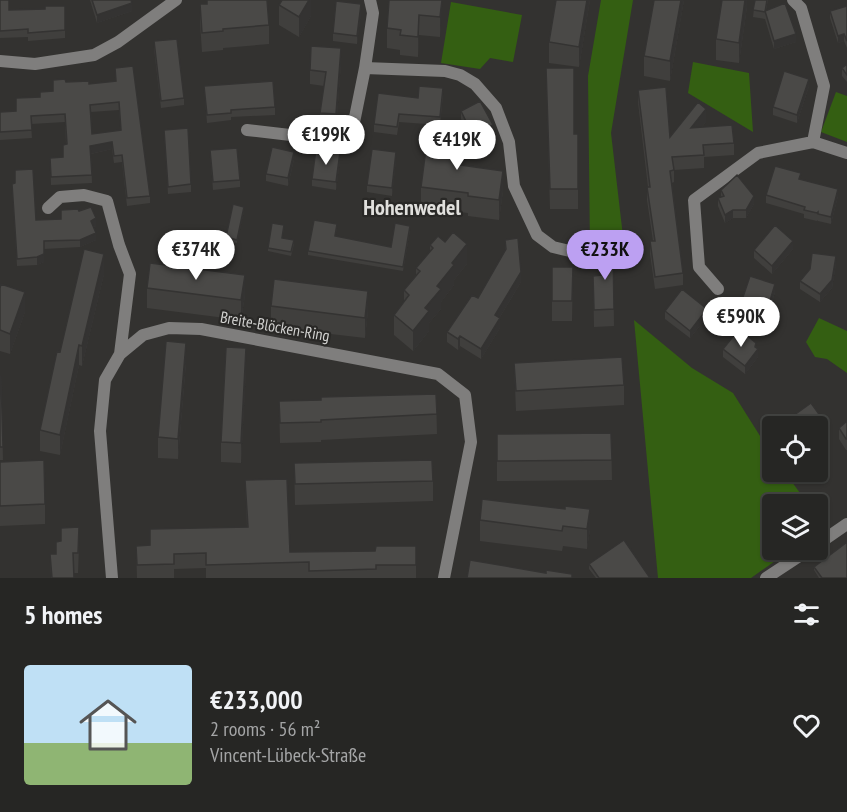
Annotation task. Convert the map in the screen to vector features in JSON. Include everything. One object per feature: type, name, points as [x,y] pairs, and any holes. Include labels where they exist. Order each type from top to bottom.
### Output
[{"type":"street","points":[[247,130],[350,142],[373,13],[370,0]]},
{"type":"street","points":[[793,0],[801,8],[824,86],[813,142]]},
{"type":"street","points":[[0,61],[35,64],[94,55],[118,42],[172,1]]},
{"type":"street","points":[[365,68],[445,71],[460,75],[476,84],[496,108],[509,142],[514,186],[537,235],[553,247],[574,252]]},
{"type":"street","points":[[718,289],[699,267],[694,200],[758,153],[813,142],[847,153]]},
{"type":"street","points":[[48,208],[60,197],[84,195],[107,201],[130,274],[120,354]]},
{"type":"street","name":"Breite-Blöcken-Ring","points":[[112,578],[100,431],[105,380],[120,354],[143,335],[169,328],[201,330],[438,374],[465,395],[471,442],[444,578]]},
{"type":"street","points":[[828,537],[847,524]]},
{"type":"street","points":[[773,576],[795,560]]},
{"type":"green space","points":[[601,0],[633,0],[611,133],[624,245],[590,250],[588,76]]},
{"type":"green space","points":[[451,2],[522,15],[513,62],[490,58],[480,69],[441,63]]},
{"type":"green space","points":[[693,62],[749,73],[753,132],[688,93]]},
{"type":"green space","points":[[836,92],[847,96],[847,142],[821,132]]},
{"type":"green space","points":[[819,318],[847,331],[847,373],[827,359],[815,357],[806,342]]},
{"type":"green space","points":[[634,320],[692,368],[733,393],[762,439],[762,482],[792,482],[801,494],[762,494],[762,560],[776,560],[751,578],[658,578]]},
{"type":"building","points":[[0,0],[9,0],[9,10],[65,6],[65,30],[28,33],[28,29],[0,31]]},
{"type":"building","points":[[92,0],[131,0],[132,3],[97,15]]},
{"type":"building","points":[[207,0],[267,0],[269,25],[202,33],[200,4],[207,4]]},
{"type":"building","points":[[282,0],[309,0],[299,17],[279,5]]},
{"type":"building","points":[[389,0],[442,0],[440,17],[419,15],[418,37],[400,35],[401,30],[387,28]]},
{"type":"building","points":[[556,0],[587,0],[579,47],[549,42]]},
{"type":"building","points":[[654,0],[681,0],[670,61],[644,56]]},
{"type":"building","points":[[722,0],[745,0],[739,43],[716,39]]},
{"type":"building","points":[[755,0],[767,0],[765,12],[753,10]]},
{"type":"building","points":[[336,1],[361,4],[357,36],[333,33]]},
{"type":"building","points":[[785,3],[796,34],[774,41],[765,11]]},
{"type":"building","points":[[847,6],[847,41],[844,34],[838,36],[830,11]]},
{"type":"building","points":[[177,39],[184,98],[161,101],[154,41]]},
{"type":"building","points":[[311,46],[341,48],[336,114],[320,113],[326,72],[310,70]]},
{"type":"building","points":[[847,64],[847,75],[842,68]]},
{"type":"building","points":[[133,66],[150,196],[127,198],[122,155],[114,156],[112,142],[90,146],[92,175],[51,177],[50,158],[63,157],[63,145],[67,144],[65,114],[31,116],[32,130],[0,132],[0,112],[16,111],[16,98],[40,97],[40,92],[53,91],[53,80],[89,81],[89,84],[116,81],[115,68]],"holes":[[[119,102],[121,130],[92,134],[90,105]]]},
{"type":"building","points":[[546,68],[574,68],[574,134],[578,134],[578,189],[550,189]]},
{"type":"building","points":[[784,71],[809,79],[797,115],[773,107]]},
{"type":"building","points":[[273,81],[275,107],[231,110],[231,113],[207,115],[204,86]]},
{"type":"building","points":[[419,86],[443,88],[440,117],[399,114],[397,127],[374,124],[378,93],[418,98]]},
{"type":"building","points":[[666,87],[670,137],[698,102],[706,109],[691,128],[732,125],[734,143],[703,145],[704,155],[672,157],[674,170],[670,171],[683,273],[655,277],[650,241],[655,241],[647,187],[650,187],[638,90]]},
{"type":"building","points":[[480,101],[493,125],[473,136],[461,111]]},
{"type":"building","points":[[188,128],[191,184],[168,187],[164,130]]},
{"type":"building","points":[[428,133],[457,137],[454,164],[503,171],[499,200],[468,196],[468,193],[421,187]]},
{"type":"building","points":[[272,147],[294,152],[288,178],[266,174]]},
{"type":"building","points":[[237,148],[240,180],[213,182],[210,150]]},
{"type":"building","points":[[316,149],[340,152],[336,182],[312,179]]},
{"type":"building","points":[[372,149],[396,152],[392,188],[367,185]]},
{"type":"building","points":[[775,166],[801,173],[799,179],[838,189],[831,217],[804,210],[805,207],[766,195]]},
{"type":"building","points":[[33,169],[36,220],[61,219],[61,210],[78,209],[79,211],[91,207],[96,218],[91,221],[96,233],[80,240],[44,241],[44,254],[17,259],[12,184],[15,183],[15,170]]},
{"type":"building","points":[[737,175],[754,196],[746,210],[733,210],[725,215],[718,198],[724,196],[721,190]]},
{"type":"building","points":[[233,204],[244,207],[237,240],[226,237]]},
{"type":"building","points":[[314,220],[337,224],[335,236],[391,247],[395,223],[410,226],[403,267],[308,251]]},
{"type":"building","points":[[272,223],[284,225],[282,238],[294,240],[291,252],[268,248]]},
{"type":"building","points":[[775,225],[793,241],[772,266],[754,250]]},
{"type":"building","points":[[453,232],[467,244],[437,286],[441,289],[425,308],[429,311],[413,331],[394,315],[409,295],[404,290],[420,271],[416,268],[433,248],[430,245],[438,236],[445,242]]},
{"type":"building","points":[[518,238],[521,272],[495,315],[500,318],[481,349],[460,336],[458,339],[447,332],[472,295],[478,298],[506,249],[505,240]]},
{"type":"building","points":[[601,245],[613,245],[614,309],[594,310],[593,276],[601,275]]},
{"type":"building","points":[[84,249],[104,254],[82,346],[79,345],[60,435],[40,430],[57,351],[60,352]]},
{"type":"building","points":[[812,253],[836,256],[832,280],[820,294],[800,281],[810,269]]},
{"type":"building","points":[[150,263],[245,275],[241,300],[147,288]]},
{"type":"building","points":[[552,267],[573,267],[572,301],[552,301]]},
{"type":"building","points":[[750,276],[775,284],[767,311],[741,303]]},
{"type":"building","points":[[274,279],[368,291],[365,318],[271,306]]},
{"type":"building","points":[[1,284],[25,292],[10,334],[0,330]]},
{"type":"building","points":[[682,289],[707,309],[690,331],[665,311]]},
{"type":"building","points":[[739,329],[756,343],[755,347],[758,349],[745,366],[723,349]]},
{"type":"building","points":[[166,341],[186,343],[178,439],[158,437]]},
{"type":"building","points":[[226,347],[246,348],[241,443],[221,442]]},
{"type":"building","points":[[622,357],[624,385],[516,391],[514,363]]},
{"type":"building","points":[[1,376],[3,447],[0,447]]},
{"type":"building","points":[[436,394],[437,414],[280,423],[279,401],[321,400],[321,397]]},
{"type":"building","points":[[811,403],[820,416],[793,416]]},
{"type":"building","points":[[847,421],[847,439],[846,439],[839,428]]},
{"type":"building","points":[[611,433],[612,460],[497,461],[497,434]]},
{"type":"building","points":[[44,460],[45,504],[0,506],[0,462]]},
{"type":"building","points":[[432,460],[433,481],[295,484],[294,463]]},
{"type":"building","points":[[287,479],[290,552],[375,551],[376,546],[416,546],[416,565],[376,565],[376,569],[309,571],[309,562],[206,565],[206,553],[174,554],[174,564],[137,565],[136,546],[150,545],[150,529],[248,527],[245,480]]},
{"type":"building","points":[[482,499],[565,509],[565,506],[590,509],[587,529],[563,526],[562,531],[480,520]]},
{"type":"building","points":[[79,527],[78,553],[73,553],[74,578],[52,578],[50,554],[56,554],[56,542],[61,541],[61,528]]},
{"type":"building","points":[[624,540],[650,578],[599,578],[589,564]]},
{"type":"building","points":[[847,542],[847,578],[822,578],[814,567],[823,560],[828,560],[828,556]]},
{"type":"building","points":[[470,560],[546,573],[546,570],[572,574],[572,578],[467,578]]},
{"type":"district","name":"Hohenwedel","points":[[412,207]]}]
